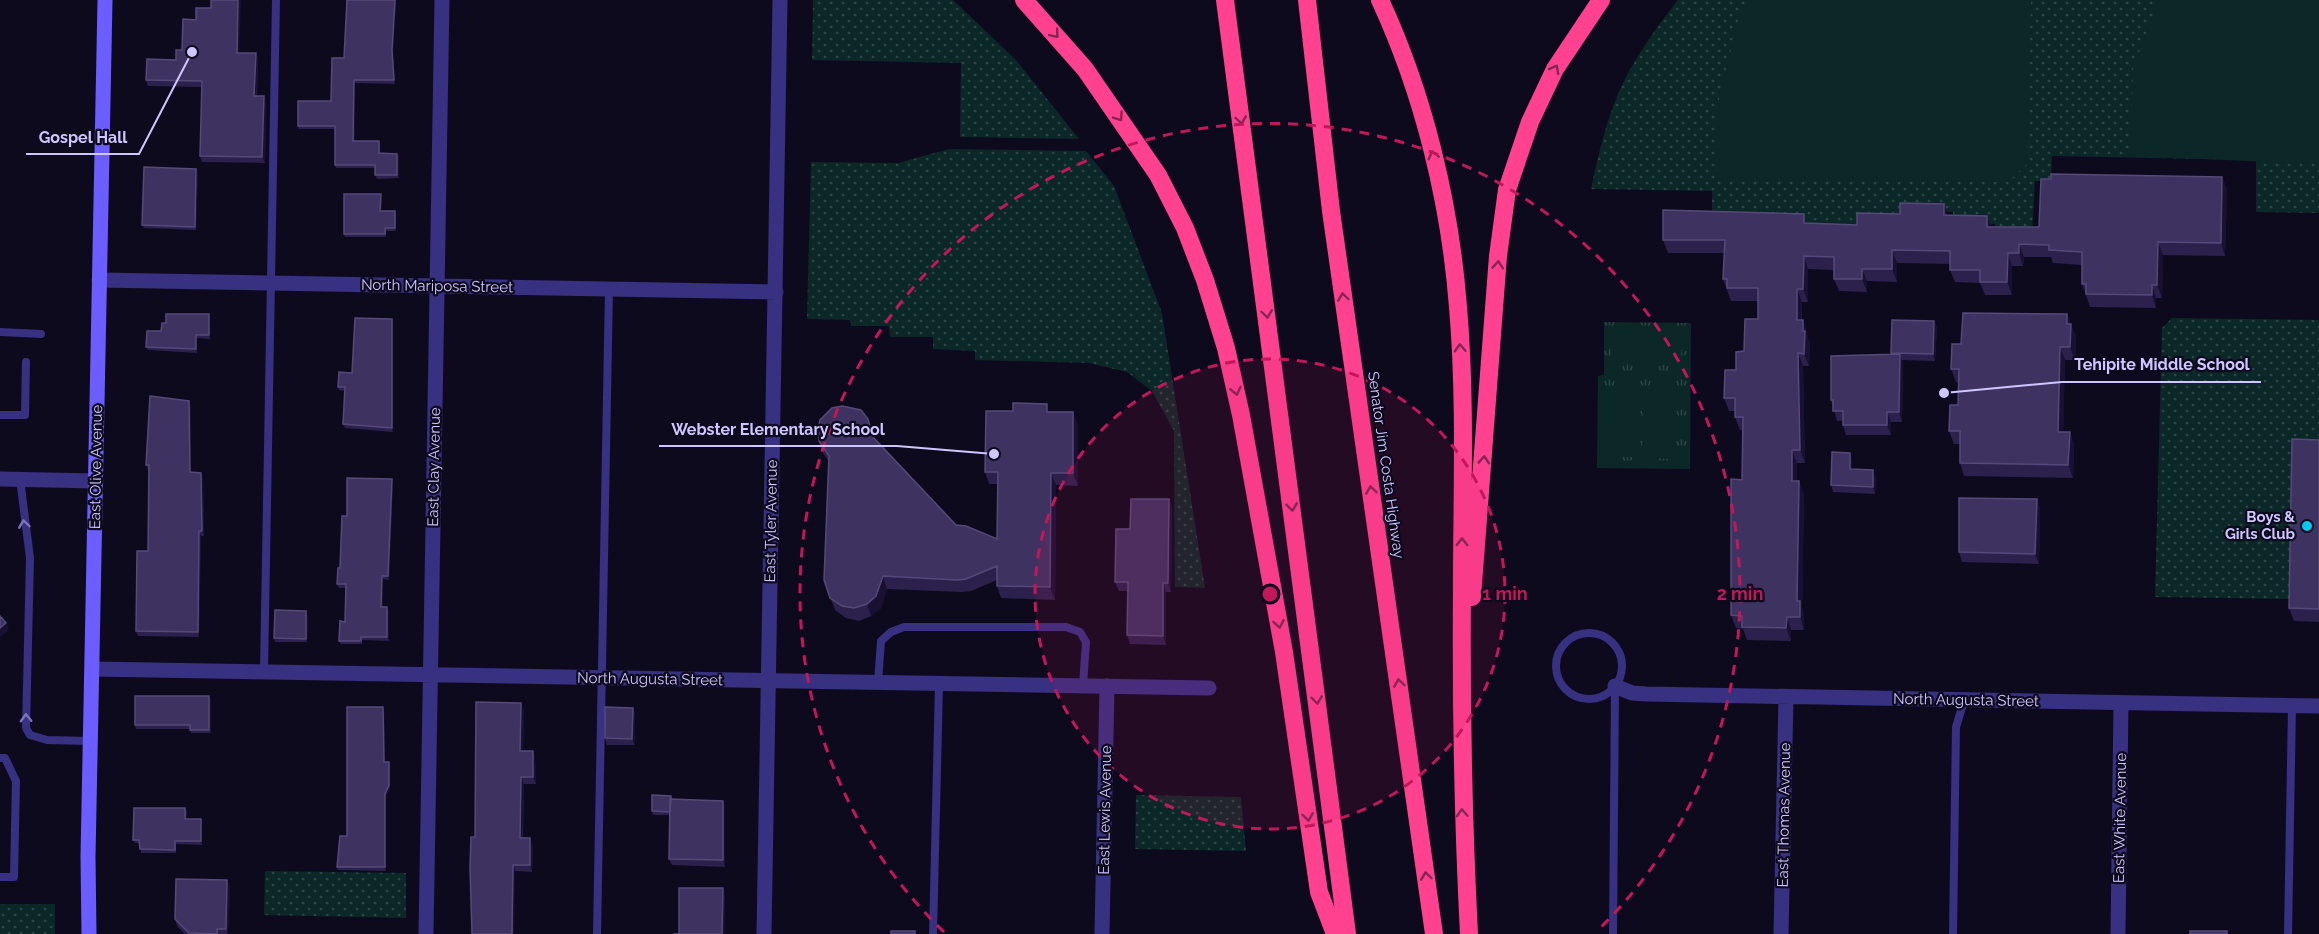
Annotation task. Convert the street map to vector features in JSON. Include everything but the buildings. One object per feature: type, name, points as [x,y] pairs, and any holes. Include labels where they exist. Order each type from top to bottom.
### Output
[{"type":"highway","points":[[1023,0],[1085,69],[1158,175],[1185,228],[1205,280],[1226,348],[1241,415],[1284,652],[1319,892],[1335,934]]},
{"type":"highway","points":[[1213,0],[1237,90]]},
{"type":"highway","points":[[1225,0],[1347,934]]},
{"type":"highway","name":"Senator Jim Costa Highway","points":[[1307,0],[1331,212],[1434,934]]},
{"type":"highway","points":[[1380,0],[1395,35],[1430,145],[1441,191],[1458,308],[1463,415],[1462,802],[1469,934]]},
{"type":"highway","points":[[1461,706],[1479,524],[1498,256],[1507,190],[1530,122],[1554,69],[1601,0]]},
{"type":"main road","name":"East Olive Avenue","points":[[89,934],[88,856],[105,0]]},
{"type":"street","name":"East Clay Avenue","points":[[426,934],[442,0]]},
{"type":"street","name":"East Tyler Avenue","points":[[764,934],[780,0]]},
{"type":"street","name":"North Mariposa Street","points":[[99,280],[776,292]]},
{"type":"street","points":[[0,479],[96,481]]},
{"type":"street","name":"North Augusta Street","points":[[92,669],[1209,688]]},
{"type":"street","name":"East Lewis Avenue","points":[[1102,934],[1107,686]]},
{"type":"street","name":"North Augusta Street","points":[[1615,686],[1646,694],[2319,706]]},
{"type":"street","name":"East Thomas Avenue","points":[[1781,934],[1786,697]]},
{"type":"street","name":"East White Avenue","points":[[2118,934],[2121,703]]},
{"type":"lane","points":[[264,671],[276,0]]},
{"type":"lane","points":[[597,934],[609,289]]},
{"type":"lane","points":[[0,332],[41,334]]},
{"type":"lane","points":[[0,415],[25,415],[26,362]]},
{"type":"lane","points":[[20,479],[30,558],[26,728],[30,735],[47,740],[91,741]]},
{"type":"lane","points":[[878,683],[881,641],[891,632],[904,627],[1066,627],[1080,632],[1086,642],[1083,686]]},
{"type":"lane","points":[[1613,934],[1615,686],[1622,666],[1614,645],[1606,638],[1584,633],[1565,643],[1559,652],[1556,673],[1567,692],[1587,700],[1607,694],[1615,686]]},
{"type":"lane","points":[[933,934],[939,685]]},
{"type":"lane","points":[[1953,934],[1956,727],[1964,701]]},
{"type":"lane","points":[[2288,934],[2292,706]]},
{"type":"lane","points":[[0,758],[5,758],[16,781],[14,877],[0,877]]},
{"type":"green space","points":[[813,0],[953,0],[1016,60],[1079,139],[960,137],[961,63],[812,60]]},
{"type":"green space","points":[[1678,0],[2319,0],[2319,213],[2256,212],[2256,160],[2052,156],[2051,181],[2035,181],[2032,235],[1996,233],[1995,224],[1953,223],[1953,212],[1901,211],[1900,222],[1857,220],[1856,237],[1712,223],[1712,191],[1591,189],[1599,153],[1618,94],[1645,45]]},
{"type":"green space","points":[[1752,0],[2031,0],[2026,165],[2008,182],[1718,178],[1717,108],[1740,13]]},
{"type":"green space","points":[[2159,0],[2319,0],[2319,164],[2131,156],[2133,68]]},
{"type":"green space","points":[[949,149],[1086,151],[1114,186],[1162,313],[1205,588],[1175,587],[1174,431],[1152,391],[1127,372],[1089,363],[975,360],[975,351],[933,349],[933,337],[890,337],[889,326],[851,326],[850,320],[807,319],[811,162],[898,163]]},
{"type":"green space","points":[[2172,318],[2319,320],[2319,453],[2294,599],[2155,597],[2162,328]]},
{"type":"green space","points":[[1604,322],[1691,323],[1690,469],[1597,468],[1598,376],[1604,375]]},
{"type":"green space","points":[[1612,332],[1682,333],[1681,365],[1612,364]]},
{"type":"green space","points":[[1602,386],[1635,387],[1633,457],[1600,456]]},
{"type":"green space","points":[[1643,389],[1677,389],[1675,459],[1642,458]]},
{"type":"green space","points":[[1136,795],[1241,797],[1246,851],[1135,849]]},
{"type":"green space","points":[[265,871],[406,873],[406,918],[264,915]]},
{"type":"green space","points":[[0,904],[55,904],[55,934],[0,934]]},
{"type":"place","name":"Gospel Hall","points":[[192,52]]},
{"type":"place","name":"Tehipite Middle School","points":[[1944,393]]},
{"type":"place","name":"Webster Elementary School","points":[[994,454]]},
{"type":"place","name":"Boys & Girls Club","points":[[2307,526]]}]
